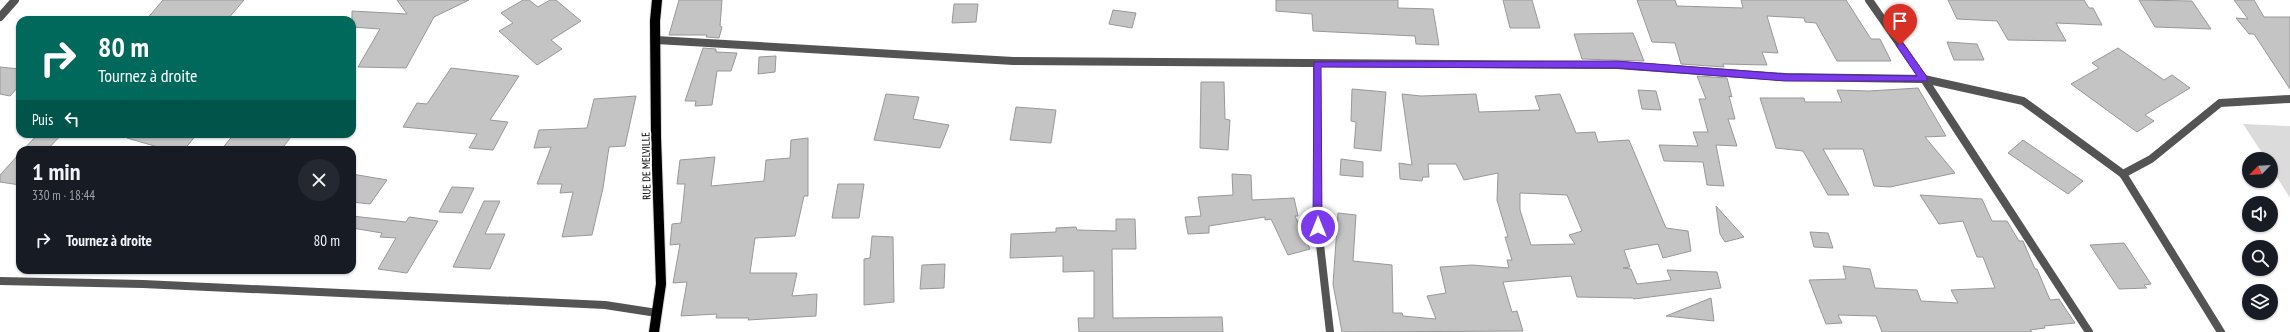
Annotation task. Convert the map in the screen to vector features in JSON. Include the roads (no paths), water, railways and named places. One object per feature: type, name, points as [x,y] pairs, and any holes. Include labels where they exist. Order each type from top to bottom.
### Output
[{"type":"main road","name":"RUE DE MELVILLE","points":[[654,332],[661,284],[656,137],[658,122],[656,40],[657,0]]},
{"type":"street","points":[[0,17],[15,0]]},
{"type":"street","points":[[1869,0],[1924,79],[2089,332]]},
{"type":"street","points":[[656,40],[1013,61],[1617,65],[1785,77],[1924,79],[2022,101],[2123,174],[2221,332]]},
{"type":"street","points":[[1317,64],[1318,227],[1330,332]]},
{"type":"street","points":[[2123,174],[2152,158],[2220,103],[2290,99]]},
{"type":"street","points":[[0,281],[143,284],[597,304],[657,314]]}]
